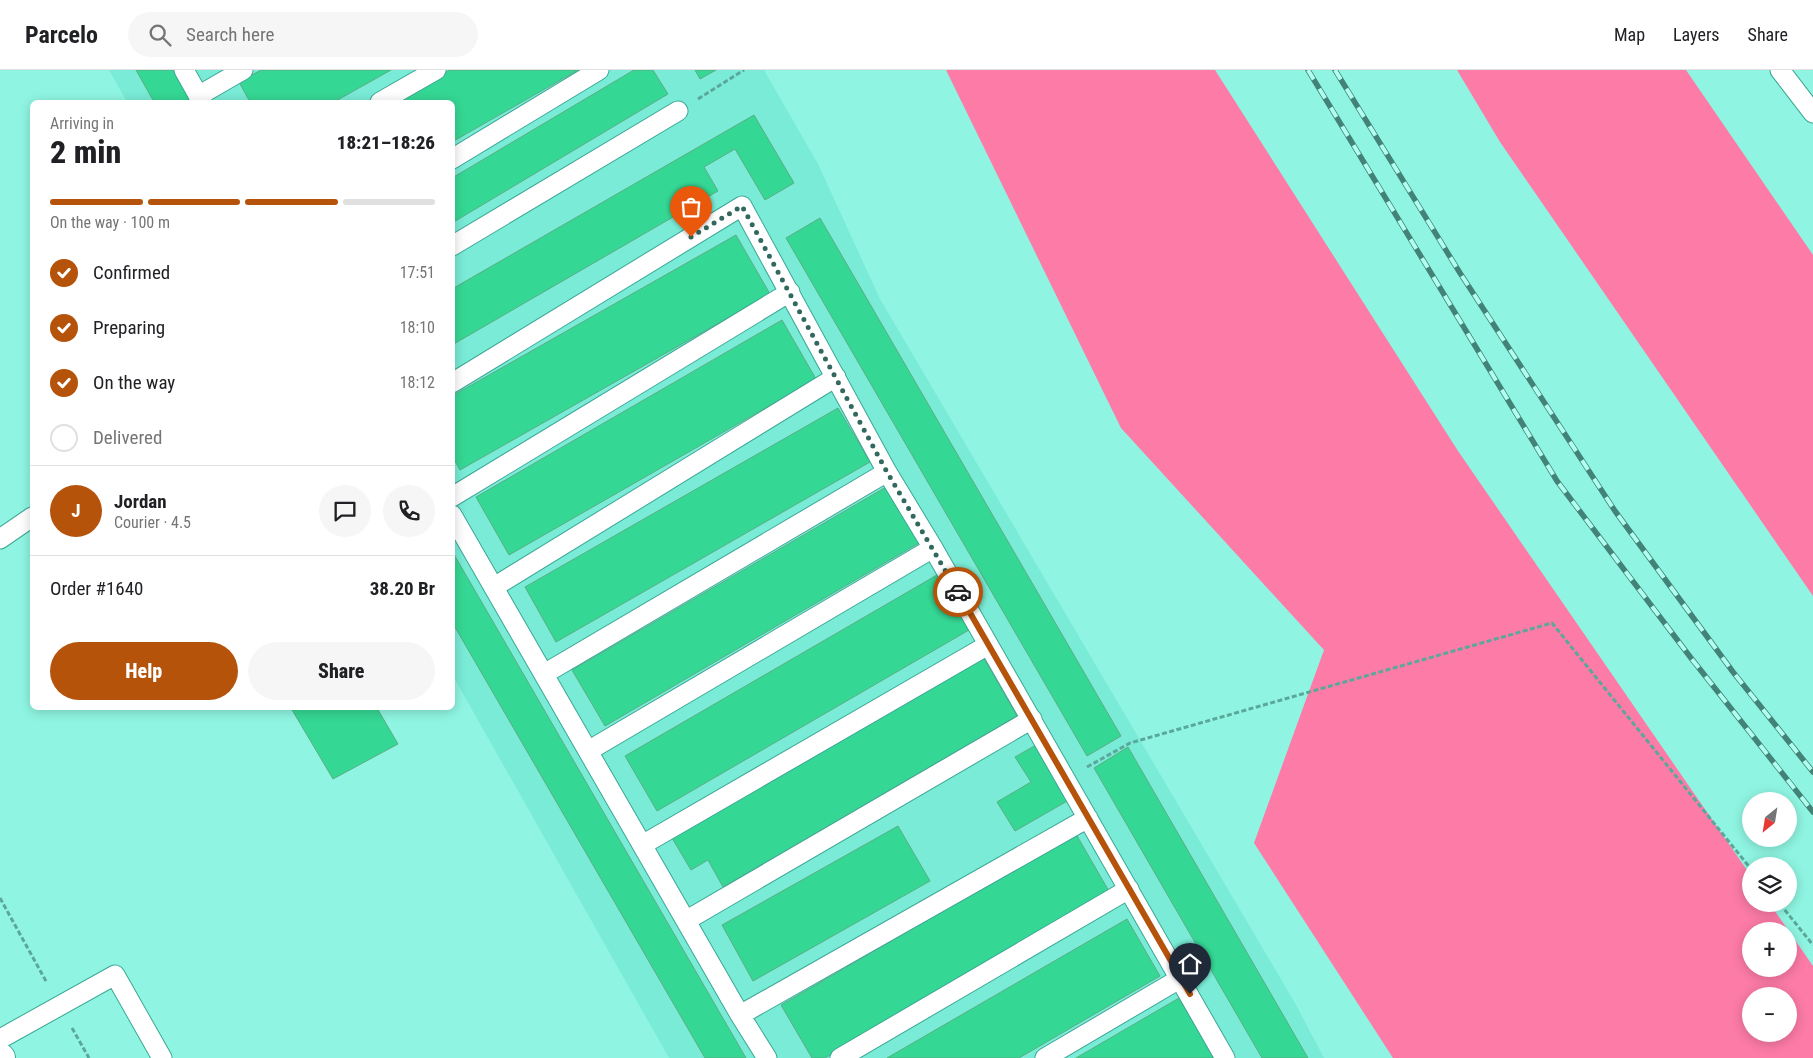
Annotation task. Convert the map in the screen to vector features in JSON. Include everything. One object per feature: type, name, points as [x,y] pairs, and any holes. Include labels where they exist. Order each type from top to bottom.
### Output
[{"type":"lane","points":[[184,70],[200,99],[242,70]]},
{"type":"lane","points":[[384,100],[436,70]]},
{"type":"lane","points":[[455,157],[599,70]]},
{"type":"lane","points":[[1780,70],[1813,113]]},
{"type":"lane","points":[[455,244],[678,111]]},
{"type":"lane","points":[[455,380],[742,206],[887,472],[1032,719],[1225,1058]]},
{"type":"lane","points":[[455,495],[790,292]]},
{"type":"lane","points":[[494,587],[836,377]]},
{"type":"lane","points":[[544,674],[887,472]]},
{"type":"lane","points":[[0,539],[30,518]]},
{"type":"lane","points":[[455,520],[740,1015],[767,1058]]},
{"type":"lane","points":[[588,751],[933,548]]},
{"type":"lane","points":[[642,845],[988,645]]},
{"type":"lane","points":[[687,920],[1032,719]]},
{"type":"lane","points":[[740,1015],[1088,818]]},
{"type":"lane","points":[[840,1058],[1129,889]]},
{"type":"lane","points":[[0,1039],[115,975],[162,1058]]},
{"type":"lane","points":[[1045,1058],[1181,978]]},
{"type":"path","points":[[678,111],[744,70]]},
{"type":"path","points":[[1064,778],[1130,743],[1552,623],[1742,858]]},
{"type":"path","points":[[0,898],[89,1058]]},
{"type":"path","points":[[1786,912],[1813,945]]},
{"type":"shaded area","points":[[109,70],[764,70],[818,164],[880,299],[1295,1003],[1324,1058],[669,1058],[455,680],[455,100],[126,100]]},
{"type":"shaded area","points":[[946,70],[1215,70],[1458,451],[1742,863],[1742,912],[1776,912],[1783,922],[1742,922],[1742,977],[1797,977],[1797,943],[1813,966],[1813,1058],[1393,1058],[1254,843],[1324,650],[1121,428]]},
{"type":"shaded area","points":[[1457,70],[1686,70],[1813,255],[1813,596],[1500,142]]},
{"type":"building","points":[[136,70],[176,70],[193,100],[153,100]]},
{"type":"building","points":[[261,70],[391,70],[338,100],[249,100],[239,82]]},
{"type":"building","points":[[450,70],[578,70],[455,140],[455,100],[397,100]]},
{"type":"building","points":[[634,70],[653,70],[668,94],[455,221],[455,176]]},
{"type":"building","points":[[695,70],[716,70],[700,79]]},
{"type":"building","points":[[754,115],[794,183],[765,200],[735,149],[704,167],[718,191],[455,343],[455,287]]},
{"type":"building","points":[[820,218],[1121,736],[1087,756],[786,238]]},
{"type":"building","points":[[736,235],[770,294],[460,470],[455,461],[455,394]]},
{"type":"building","points":[[782,320],[816,379],[509,555],[476,497]]},
{"type":"building","points":[[838,408],[870,462],[556,642],[525,587]]},
{"type":"building","points":[[886,487],[919,543],[605,726],[572,670]]},
{"type":"building","points":[[455,556],[746,1058],[705,1058],[455,627]]},
{"type":"building","points":[[937,575],[969,630],[657,811],[625,756]]},
{"type":"building","points":[[983,657],[1017,716],[723,887],[708,860],[691,870],[672,838]]},
{"type":"building","points":[[292,710],[378,710],[398,744],[333,779]]},
{"type":"building","points":[[1036,745],[1069,800],[1015,831],[997,802],[1031,782],[1015,757]]},
{"type":"building","points":[[1128,747],[1308,1058],[1262,1058],[1094,768]]},
{"type":"building","points":[[898,826],[930,881],[753,981],[722,925]]},
{"type":"building","points":[[1076,834],[1110,893],[825,1058],[812,1058],[781,1005]]},
{"type":"building","points":[[1127,919],[1160,976],[1019,1058],[887,1058]]},
{"type":"building","points":[[1179,998],[1212,1058],[1076,1058]]},
{"type":"railway","points":[[1308,70],[1557,481],[1691,658],[1813,812]]},
{"type":"railway","points":[[1335,70],[1460,273],[1615,511],[1733,672],[1813,772]]},
{"type":"way so far","points":[[691,237],[742,206],[887,472],[958,592]]},
{"type":"route","points":[[958,592],[1190,994]]}]
